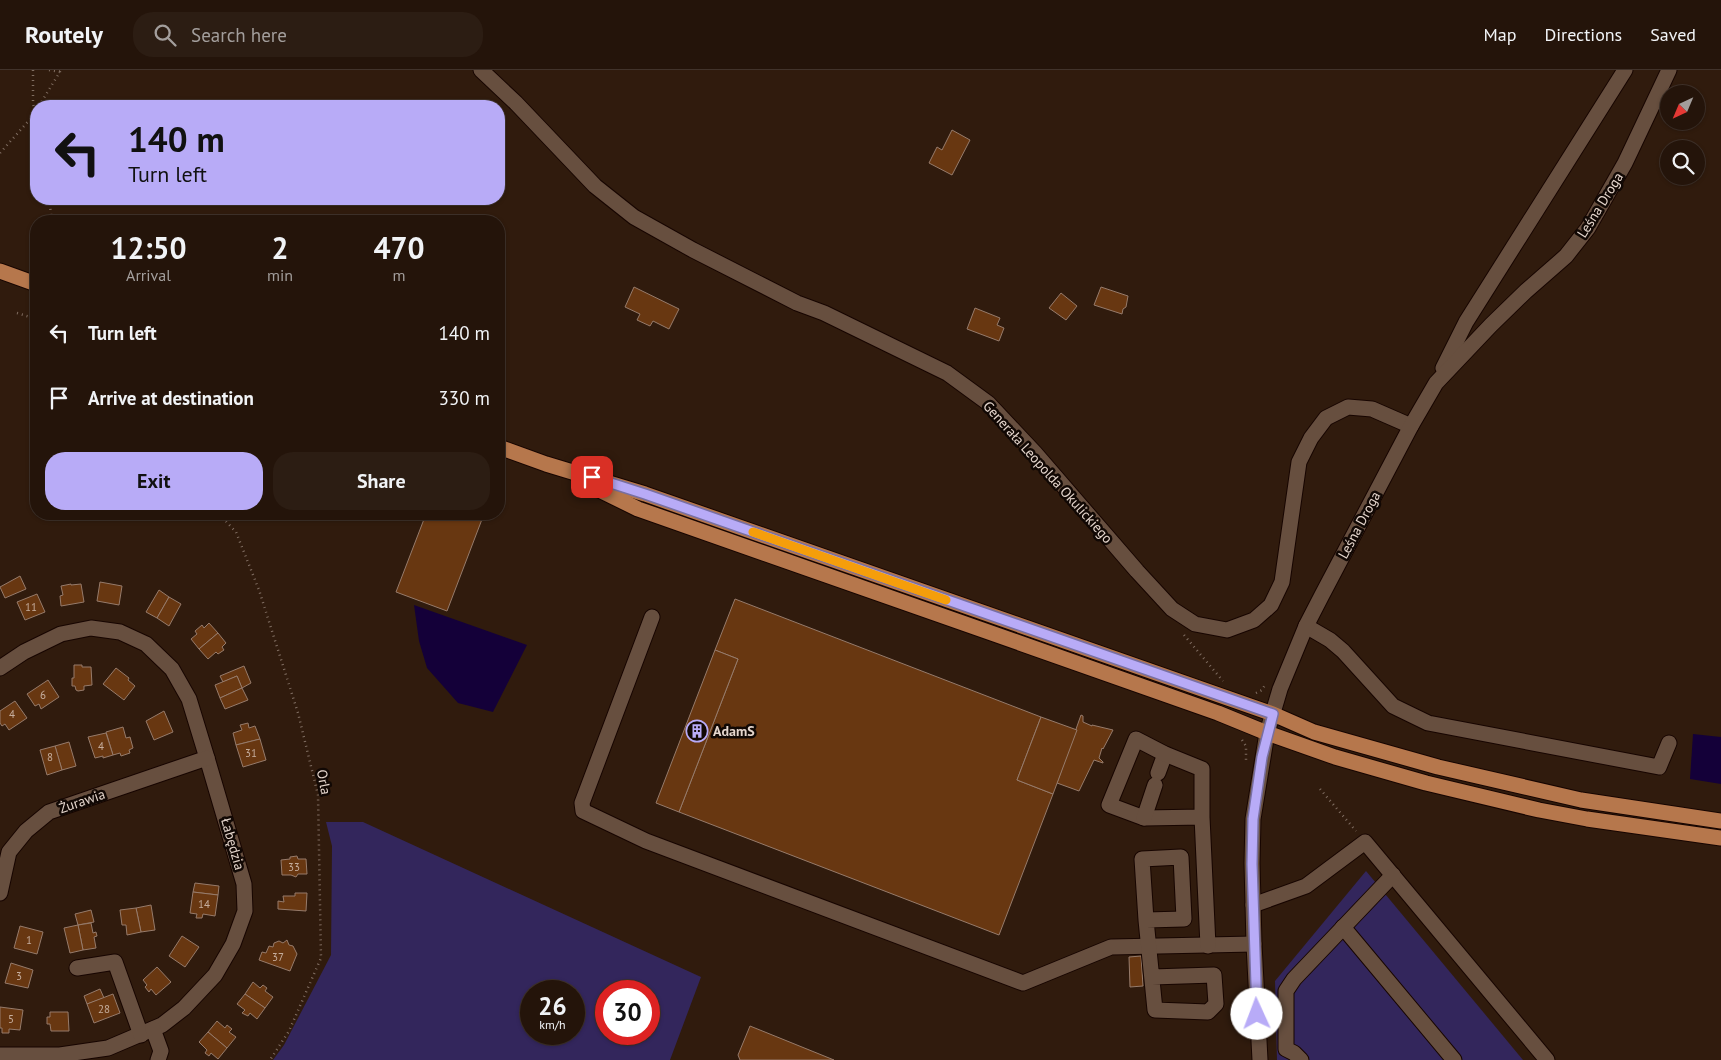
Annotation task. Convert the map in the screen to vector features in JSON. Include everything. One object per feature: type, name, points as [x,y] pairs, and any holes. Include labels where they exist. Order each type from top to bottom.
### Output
[{"type":"main road","points":[[0,271],[30,282]]},
{"type":"main road","points":[[505,449],[546,464],[645,494],[1273,714],[1314,732],[1438,767],[1581,800],[1721,821]]},
{"type":"main road","points":[[546,464],[638,510],[997,634],[1218,714],[1267,734],[1335,757],[1426,783],[1540,810],[1586,819],[1721,838]]},
{"type":"street","name":"Generała Leopolda Okulickiego","points":[[481,70],[516,103],[595,186],[634,217],[693,250],[797,303],[824,313],[947,373],[988,403],[1035,453],[1172,609],[1195,624],[1227,630],[1254,620],[1271,604],[1282,582],[1299,462],[1311,438],[1326,418],[1348,407],[1372,409],[1410,426]]},
{"type":"street","points":[[1436,382],[1466,322],[1625,70]]},
{"type":"street","name":"Leśna Droga","points":[[1260,1060],[1254,944],[1253,819],[1267,734],[1280,689],[1306,626],[1410,426],[1436,382],[1505,312],[1566,256],[1588,228],[1625,163],[1669,70]]},
{"type":"street","points":[[652,616],[582,803],[583,811],[646,841],[1023,983],[1111,947],[1254,944]]},
{"type":"street","points":[[1306,626],[1330,640],[1343,651],[1393,706],[1428,722],[1659,767],[1669,743]]},
{"type":"street","name":"Łabędzia","points":[[0,668],[24,652],[61,634],[91,628],[120,632],[146,644],[172,669],[189,699],[244,884],[244,911],[233,944],[215,975],[184,1008],[162,1025],[108,1048],[60,1055],[0,1055]]},
{"type":"street","points":[[1202,817],[1144,818],[1109,805],[1136,739],[1202,769],[1202,817],[1208,946]]},
{"type":"street","points":[[1144,818],[1166,754]]},
{"type":"street","name":"Żurawia","points":[[0,893],[9,852],[26,832],[49,812],[208,758]]},
{"type":"street","points":[[1253,905],[1306,886],[1365,842],[1547,1060]]},
{"type":"street","points":[[1146,920],[1184,918],[1181,857],[1142,859],[1146,920],[1148,946],[1155,1010],[1208,1012],[1216,1004],[1214,975],[1152,977]]},
{"type":"street","points":[[1301,1060],[1294,1053],[1286,1049],[1286,991],[1294,979],[1393,875]]},
{"type":"street","points":[[1343,927],[1454,1060]]},
{"type":"street","points":[[77,968],[115,962],[147,1032],[161,1052],[158,1060]]},
{"type":"path","points":[[33,70],[33,100]]},
{"type":"path","points":[[43,100],[60,71],[49,70]]},
{"type":"path","points":[[0,153],[30,118]]},
{"type":"path","points":[[18,313],[30,317]]},
{"type":"path","name":"Orla","points":[[225,520],[236,532],[259,590],[298,713],[318,796],[321,958],[289,1031],[270,1060]]},
{"type":"path","points":[[1320,789],[1365,842]]},
{"type":"shaded area","points":[[414,605],[527,645],[493,712],[458,703],[427,668],[419,641]]},
{"type":"shaded area","points":[[1693,734],[1721,737],[1721,784],[1690,779]]},
{"type":"shaded area","points":[[326,822],[363,822],[701,977],[670,1060],[273,1060],[284,1045],[331,955],[332,846]]},
{"type":"shaded area","points":[[1366,871],[1523,1060],[1277,1060],[1275,981]]},
{"type":"building","points":[[952,130],[970,140],[952,175],[929,163],[937,147],[942,150]]},
{"type":"building","points":[[634,287],[679,309],[669,329],[653,321],[650,326],[637,320],[640,314],[625,307]]},
{"type":"building","points":[[1101,287],[1128,296],[1126,307],[1123,309],[1122,314],[1094,305]]},
{"type":"building","points":[[1061,293],[1077,306],[1066,320],[1049,308]]},
{"type":"building","points":[[975,308],[1000,318],[997,325],[1004,328],[999,341],[967,329]]},
{"type":"building","points":[[424,520],[482,520],[447,611],[396,592]]},
{"type":"building","points":[[20,576],[26,589],[5,598],[0,587]]},
{"type":"building","points":[[100,582],[122,586],[119,605],[97,601]]},
{"type":"building","points":[[81,584],[84,602],[61,606],[60,596],[63,595],[61,586]]},
{"type":"building","points":[[159,590],[169,597],[157,618],[146,612]]},
{"type":"building","points":[[37,594],[45,612],[25,620],[17,602]]},
{"type":"building","points":[[169,597],[181,604],[169,626],[157,618]]},
{"type":"building","points":[[735,599],[1041,717],[1017,780],[1053,794],[999,935],[679,812],[738,659],[715,650]]},
{"type":"building","points":[[209,623],[218,633],[199,649],[191,639],[197,634],[195,631],[202,625],[204,628]]},
{"type":"building","points":[[218,633],[226,643],[222,647],[224,650],[218,654],[216,652],[208,659],[199,649]]},
{"type":"building","name":"AdamS","points":[[715,650],[738,659],[679,812],[656,803]]},
{"type":"building","points":[[74,665],[91,667],[92,685],[84,686],[84,690],[78,691],[75,686],[72,686]]},
{"type":"building","points":[[244,666],[251,683],[242,688],[237,676],[223,682],[220,676]]},
{"type":"building","points":[[116,668],[129,678],[128,680],[135,686],[124,700],[103,684]]},
{"type":"building","points":[[237,676],[242,688],[220,698],[215,685]]},
{"type":"building","points":[[48,680],[59,697],[41,709],[39,704],[35,706],[27,694]]},
{"type":"building","points":[[242,688],[248,700],[225,709],[220,698]]},
{"type":"building","points":[[15,701],[27,718],[9,730],[5,724],[2,726],[0,723],[0,711]]},
{"type":"building","points":[[164,711],[173,732],[154,740],[146,721]]},
{"type":"building","points":[[1081,715],[1083,716],[1083,722],[1092,726],[1113,730],[1102,748],[1099,758],[1103,763],[1094,760],[1079,791],[1057,783]]},
{"type":"building","points":[[1041,717],[1077,730],[1053,794],[1017,780]]},
{"type":"building","points":[[248,723],[249,728],[255,726],[260,739],[236,745],[233,733],[242,730],[240,725]]},
{"type":"building","points":[[123,727],[126,738],[130,737],[133,748],[129,750],[130,753],[121,756],[120,753],[113,755],[106,732]]},
{"type":"building","points":[[106,733],[113,755],[95,758],[88,737]]},
{"type":"building","points":[[260,739],[266,760],[243,767],[236,745]]},
{"type":"building","points":[[69,742],[76,766],[62,770],[55,746]]},
{"type":"building","points":[[55,746],[62,770],[47,775],[40,750]]},
{"type":"building","points":[[297,856],[298,859],[306,859],[307,874],[298,874],[296,877],[282,875],[281,860]]},
{"type":"building","points":[[195,883],[219,886],[218,895],[193,892]]},
{"type":"building","points":[[193,892],[218,895],[215,916],[203,914],[202,918],[196,918],[197,914],[190,913]]},
{"type":"building","points":[[295,893],[307,893],[306,911],[278,909],[278,901],[284,902],[283,896],[295,896]]},
{"type":"building","points":[[151,905],[155,930],[141,932],[136,908]]},
{"type":"building","points":[[136,908],[141,932],[127,935],[126,925],[122,925],[120,910]]},
{"type":"building","points":[[91,910],[94,922],[78,925],[75,914]]},
{"type":"building","points":[[91,923],[93,933],[96,932],[97,936],[94,937],[96,948],[83,950],[78,925]]},
{"type":"building","points":[[78,925],[83,950],[70,953],[64,928]]},
{"type":"building","points":[[20,926],[43,932],[37,954],[14,948]]},
{"type":"building","points":[[182,936],[199,947],[185,967],[169,956]]},
{"type":"building","points":[[287,940],[297,954],[290,971],[259,960],[262,952],[266,953],[269,946],[273,947],[274,943],[279,941],[283,943]]},
{"type":"building","points":[[1141,956],[1143,986],[1130,987],[1129,957]]},
{"type":"building","points":[[11,963],[33,970],[28,988],[5,983]]},
{"type":"building","points":[[157,967],[171,982],[156,995],[151,989],[149,992],[143,980]]},
{"type":"building","points":[[253,982],[260,988],[263,985],[267,988],[265,991],[273,997],[265,1008],[245,994]]},
{"type":"building","points":[[100,989],[104,998],[87,1004],[84,996]]},
{"type":"building","points":[[113,994],[120,1013],[94,1023],[87,1004]]},
{"type":"building","points":[[245,994],[265,1008],[257,1019],[250,1013],[248,1016],[242,1013],[245,1010],[237,1004]]},
{"type":"building","points":[[0,1007],[23,1010],[20,1030],[9,1029],[9,1033],[2,1033],[2,1028],[0,1028]]},
{"type":"building","points":[[50,1012],[68,1012],[69,1031],[51,1031],[50,1024],[47,1024],[47,1017],[50,1017]]},
{"type":"building","points":[[217,1021],[225,1028],[227,1025],[232,1029],[229,1032],[236,1037],[227,1048],[208,1032]]},
{"type":"building","points":[[750,1026],[834,1060],[740,1060],[738,1055]]},
{"type":"building","points":[[208,1032],[227,1048],[218,1059],[211,1053],[209,1056],[205,1053],[207,1050],[199,1042]]},
{"type":"slow traffic","points":[[753,532],[946,600]]},
{"type":"place","name":"AdamS","points":[[697,731]]},
{"type":"route","points":[[592,477],[1273,714],[1262,757],[1253,819],[1252,864],[1257,1014]]}]
